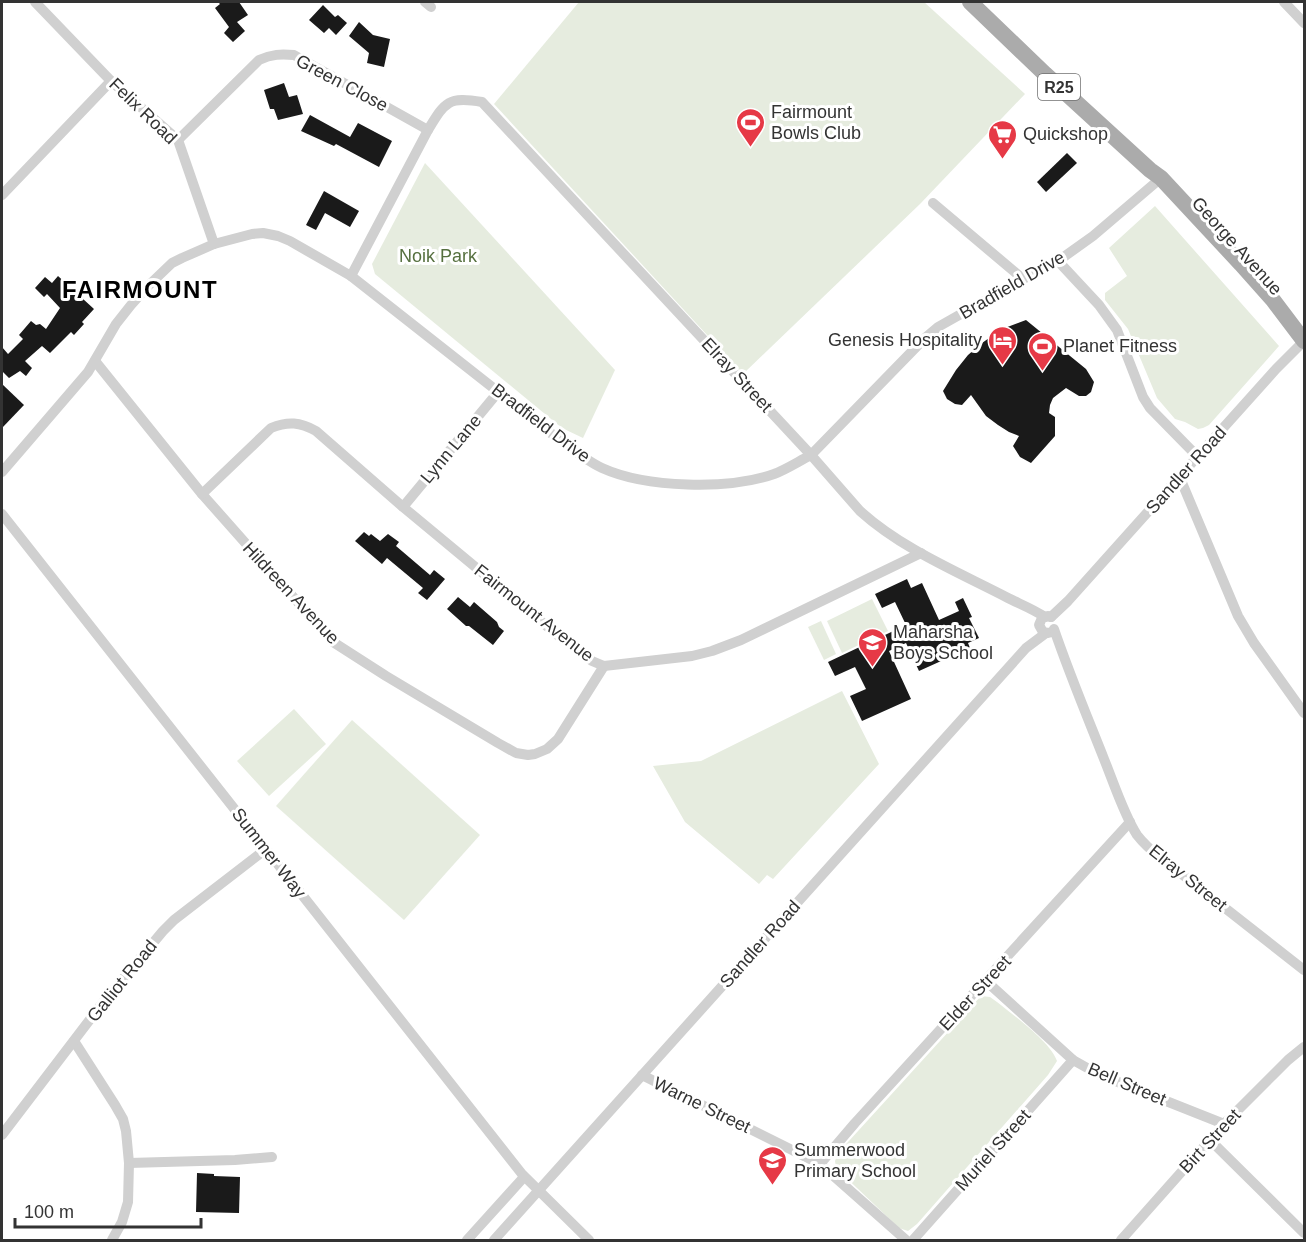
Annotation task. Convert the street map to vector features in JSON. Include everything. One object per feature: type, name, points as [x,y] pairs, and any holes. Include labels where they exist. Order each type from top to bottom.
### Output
[{"type":"main road","name":"George Avenue","points":[[970,2],[1155,177],[1241,264],[1273,300],[1303,346]]},
{"type":"street","name":"Felix Road","points":[[35,2],[111,81],[178,140],[214,244]]},
{"type":"street","points":[[1284,2],[1305,23]]},
{"type":"street","name":"Green Close","points":[[178,140],[259,60],[281,54],[294,55],[428,130]]},
{"type":"street","points":[[2,195],[111,81]]},
{"type":"street","name":"Elray Street","points":[[428,130],[441,108],[451,102],[464,99],[482,102],[811,455],[860,511],[890,534],[921,553],[1025,606],[1047,625],[1065,661],[1130,822],[1137,834],[1151,850],[1305,970]]},
{"type":"street","points":[[351,276],[428,130]]},
{"type":"street","name":"Bradfield Drive","points":[[2,472],[88,372],[116,324],[148,286],[176,260],[214,244],[252,234],[271,234],[290,241],[351,276],[578,453],[602,467],[648,482],[707,484],[750,480],[776,473],[811,455],[938,327],[1058,261],[1093,236],[1155,177]]},
{"type":"street","points":[[933,203],[1023,279]]},
{"type":"street","points":[[1058,261],[1099,305],[1112,323],[1143,397],[1150,408],[1198,457]]},
{"type":"street","name":"Sandler Road","points":[[494,1240],[1276,369],[1303,346]]},
{"type":"street","name":"Hildreen Avenue","points":[[95,361],[202,494],[333,642],[386,676],[516,753],[535,754],[547,749],[558,739],[604,666]]},
{"type":"street","name":"Lynn Lane","points":[[403,507],[499,391]]},
{"type":"street","name":"Fairmount Avenue","points":[[202,494],[271,428],[282,423],[294,422],[306,425],[316,431],[567,644],[592,661],[604,666],[681,658],[712,651],[741,640],[921,553]]},
{"type":"street","points":[[1180,478],[1238,616],[1254,643],[1305,713]]},
{"type":"street","name":"Summer Way","points":[[2,514],[524,1177],[589,1240]]},
{"type":"street","name":"Elder Street","points":[[820,1164],[1130,822]]},
{"type":"street","name":"Galliot Road","points":[[2,1135],[101,1005],[163,931],[266,849]]},
{"type":"street","name":"Bell Street","points":[[986,981],[1073,1060],[1098,1074],[1224,1124]]},
{"type":"street","points":[[74,1041],[123,1119],[128,1143],[128,1202],[122,1222],[112,1240]]},
{"type":"street","name":"Birt Street","points":[[1120,1240],[1224,1124],[1288,1060],[1305,1047]]},
{"type":"street","name":"Muriel Street","points":[[913,1240],[1073,1060]]},
{"type":"street","name":"Warne Street","points":[[642,1075],[820,1164],[906,1240]]},
{"type":"street","points":[[1210,1140],[1305,1233]]},
{"type":"street","points":[[129,1163],[272,1157]]},
{"type":"street","points":[[467,1240],[524,1177]]},
{"type":"green space","points":[[579,2],[924,2],[1025,94],[920,204],[743,374],[494,104]]},
{"type":"green space","name":"Noik Park","points":[[425,163],[615,370],[583,438],[562,428],[375,274],[372,264]]},
{"type":"green space","points":[[1155,206],[1279,346],[1209,425],[1203,428],[1198,429],[1175,419],[1157,398],[1128,329],[1105,300],[1105,293],[1127,276],[1109,248]]},
{"type":"green space","points":[[872,599],[888,631],[842,653],[827,621]]},
{"type":"green space","points":[[821,621],[836,654],[824,660],[808,627]]},
{"type":"green space","points":[[842,691],[879,764],[773,879],[767,875],[759,884],[685,822],[653,766],[701,761]]},
{"type":"green space","points":[[294,709],[326,744],[269,796],[237,761]]},
{"type":"green space","points":[[352,720],[480,835],[404,920],[276,806]]},
{"type":"green space","points":[[981,996],[990,997],[1031,1029],[1057,1061],[1048,1075],[917,1224],[908,1231],[899,1228],[836,1168],[835,1161],[838,1153]]},
{"type":"building","points":[[218,2],[239,2],[248,15],[237,22],[245,31],[233,42],[224,33],[229,27],[215,8],[220,4]]},
{"type":"building","points":[[323,5],[335,17],[338,15],[347,23],[336,35],[329,28],[324,33],[309,20]]},
{"type":"building","points":[[359,22],[373,35],[390,39],[384,67],[367,63],[369,53],[349,36]]},
{"type":"building","points":[[284,83],[289,97],[297,95],[303,114],[278,120],[274,109],[270,109],[264,90]]},
{"type":"building","points":[[310,115],[350,137],[358,123],[392,141],[379,167],[336,144],[334,146],[301,131]]},
{"type":"building","points":[[1067,153],[1077,163],[1046,192],[1037,182]]},
{"type":"building","points":[[324,191],[359,211],[350,227],[325,213],[316,230],[306,225]]},
{"type":"building","points":[[58,276],[94,309],[74,335],[71,332],[50,353],[42,346],[25,361],[32,368],[26,376],[20,371],[9,378],[2,371],[2,347],[8,354],[23,339],[19,335],[31,321],[46,329],[60,308],[47,294],[44,297],[35,288],[45,277],[52,283]]},
{"type":"building","points":[[1026,320],[1086,369],[1094,382],[1091,392],[1086,396],[1079,396],[1066,388],[1053,398],[1049,413],[1055,417],[1055,436],[1031,463],[1020,457],[1013,446],[1019,436],[986,416],[971,395],[962,405],[955,404],[947,399],[943,391],[968,355],[982,343],[1002,329]]},
{"type":"building","points":[[2,384],[24,405],[2,428]]},
{"type":"building","points":[[364,532],[380,541],[388,534],[399,542],[396,546],[430,575],[434,570],[445,579],[427,600],[418,593],[423,588],[387,558],[382,564],[355,541]]},
{"type":"building","points":[[907,579],[911,588],[922,583],[939,620],[959,611],[955,602],[963,598],[972,617],[969,618],[979,638],[968,643],[970,648],[919,671],[906,643],[889,651],[911,699],[862,721],[850,696],[866,689],[855,667],[835,676],[828,662],[906,625],[895,602],[882,608],[875,594]]},
{"type":"building","points":[[458,597],[470,607],[474,602],[504,631],[493,645],[447,609]]},
{"type":"building","points":[[197,1173],[240,1177],[239,1213],[196,1212]]},
{"type":"place","name":"Fairmount Bowls Club","points":[[750,148]]},
{"type":"place","name":"Quickshop","points":[[1002,160]]},
{"type":"place","name":"Genesis Hospitality","points":[[1003,366]]},
{"type":"place","name":"Planet Fitness","points":[[1042,372]]},
{"type":"place","name":"Maharsha Boys School","points":[[872,668]]},
{"type":"place","name":"Summerwood Primary School","points":[[773,1186]]},
{"type":"district","name":"FAIRMOUNT","points":[[140,290]]}]
